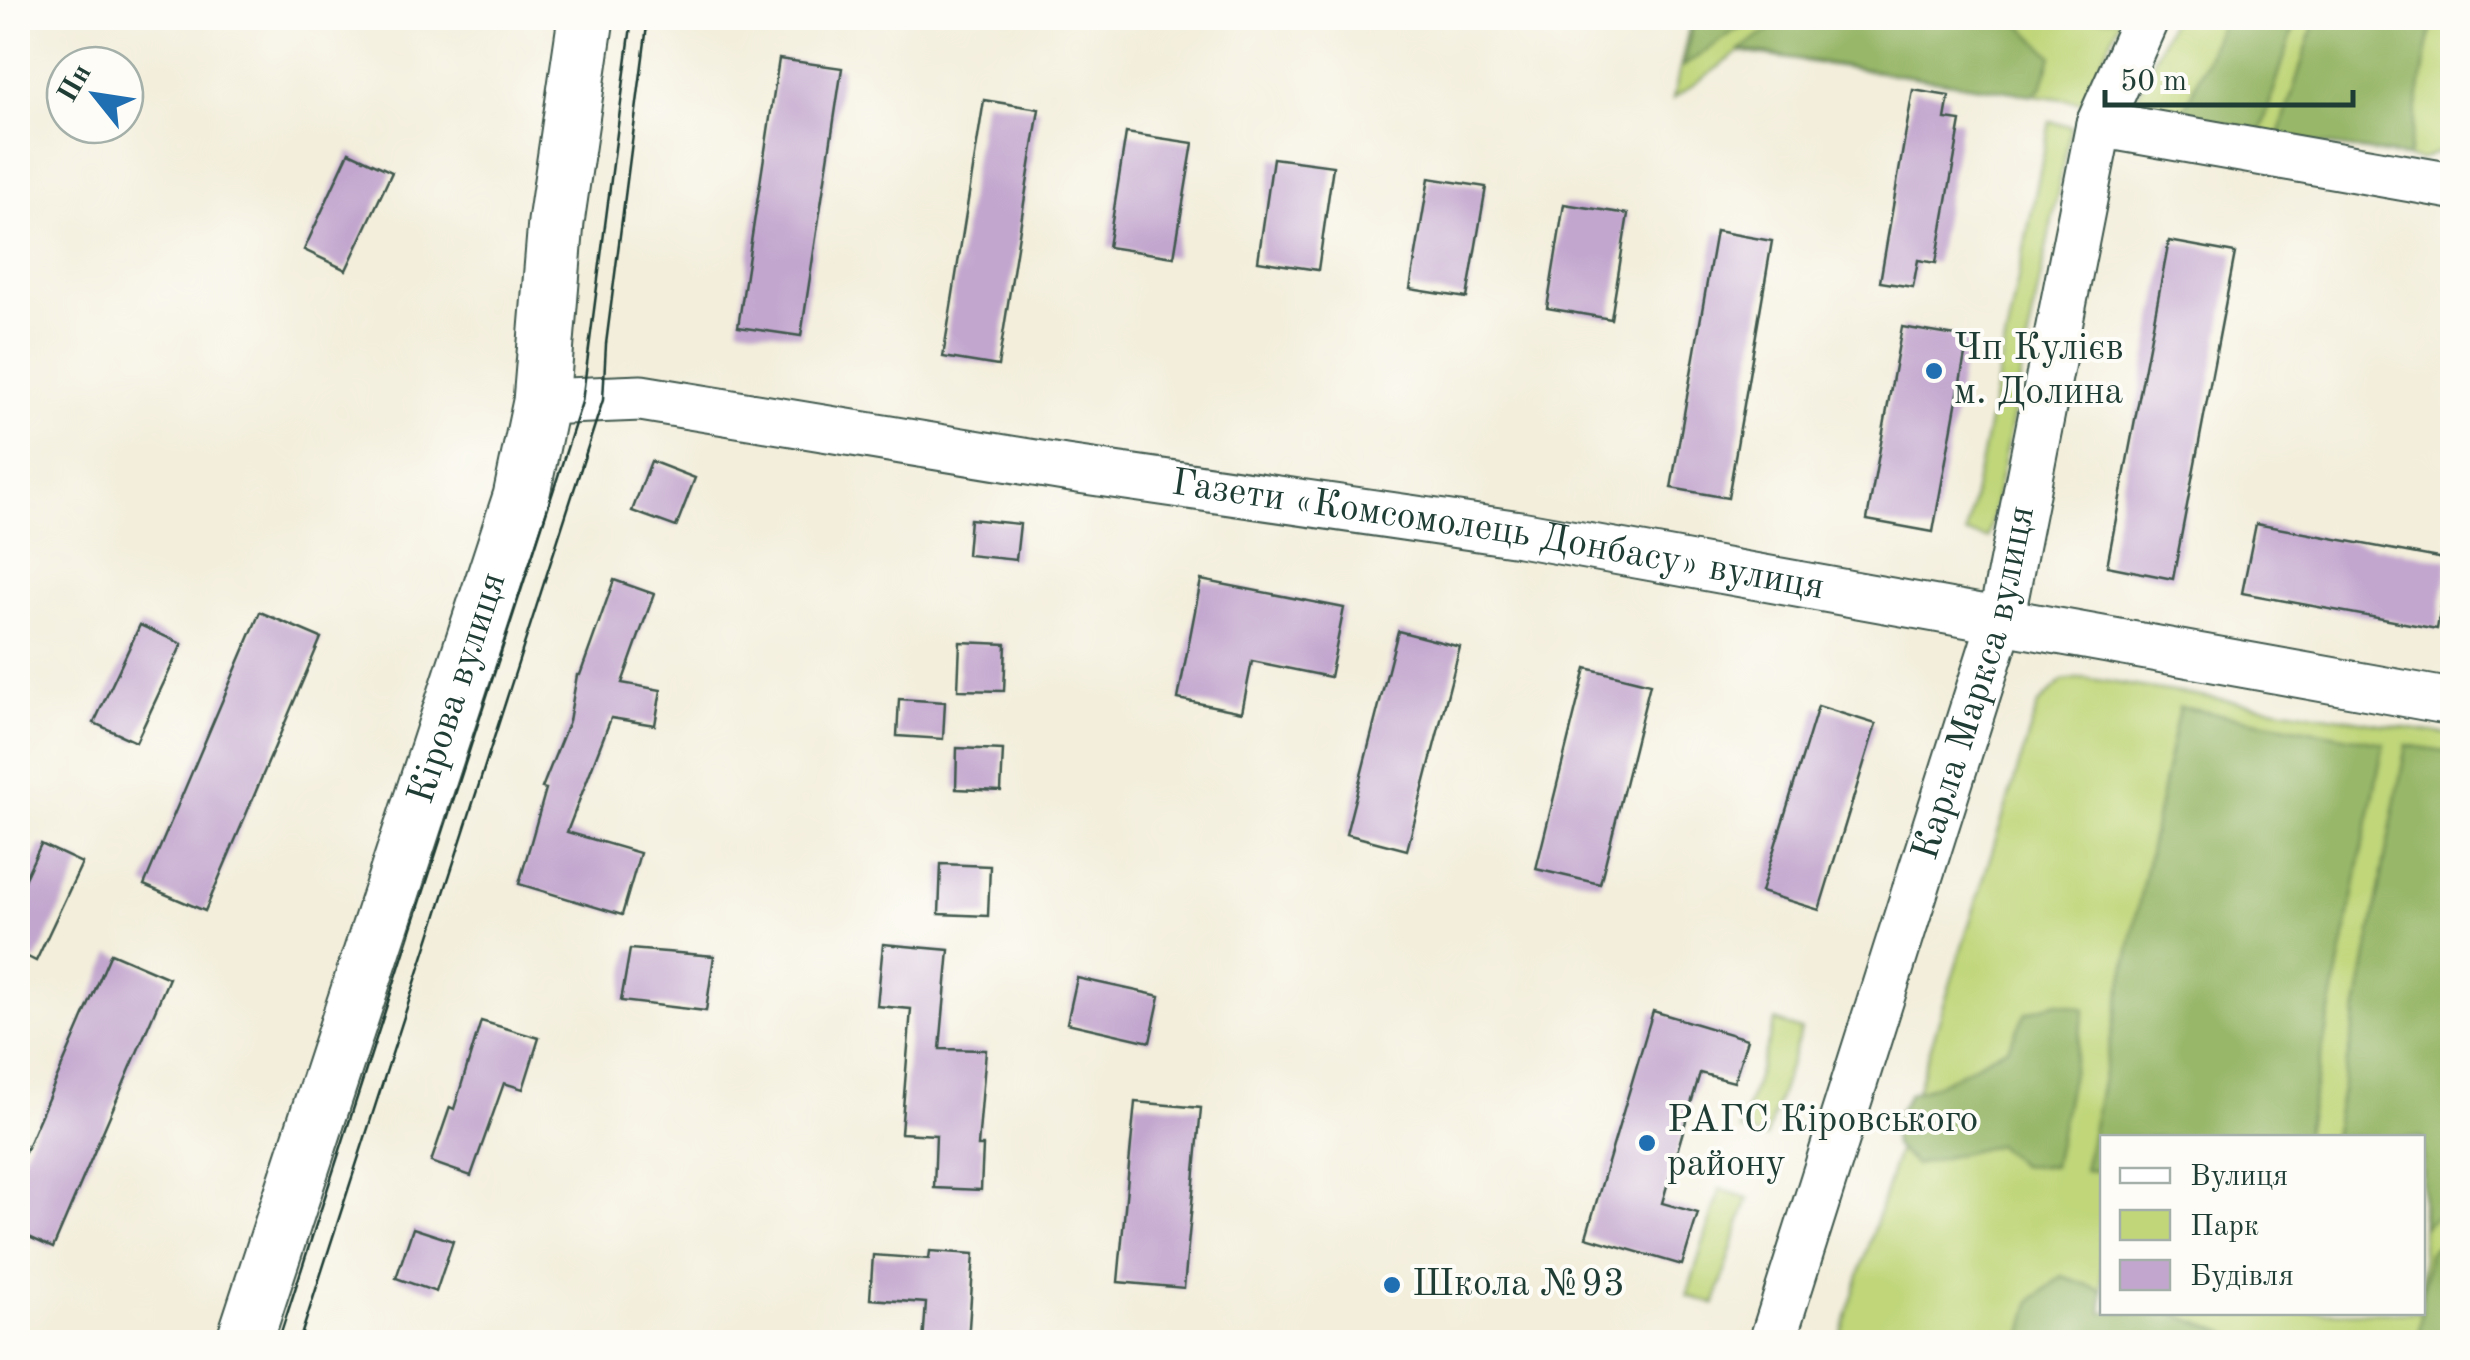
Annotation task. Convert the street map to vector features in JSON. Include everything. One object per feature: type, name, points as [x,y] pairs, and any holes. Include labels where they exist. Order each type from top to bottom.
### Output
[{"type":"main road","name":"Кірова вулиця","points":[[244,1342],[520,497],[542,402],[556,222],[586,18]]},
{"type":"street","name":"Карла Маркса вулиця","points":[[1772,1342],[2001,620],[2099,124],[2146,18]]},
{"type":"street","points":[[2099,124],[2452,186]]},
{"type":"street","name":"Газети «Комсомолець Донбасу» вулиця","points":[[542,402],[641,398],[1065,468],[1520,534],[2452,702]]},
{"type":"green space","points":[[1691,18],[2121,18],[2083,102],[1740,52],[1673,99]]},
{"type":"green space","points":[[1694,18],[1753,18],[1683,67]]},
{"type":"green space","points":[[1786,18],[2015,18],[2052,56],[2042,87],[2033,95],[1740,50]]},
{"type":"green space","points":[[2172,18],[2452,18],[2452,146],[2421,160],[2130,113]]},
{"type":"green space","points":[[2224,18],[2297,18],[2260,134],[2179,122]]},
{"type":"green space","points":[[2316,18],[2433,18],[2408,157],[2278,138]]},
{"type":"green space","points":[[2050,122],[2071,126],[1988,538],[1966,534]]},
{"type":"green space","points":[[2084,678],[2452,735],[2452,1342],[1838,1342],[2038,705],[2062,681]]},
{"type":"green space","points":[[2179,707],[2384,743],[2305,1135],[2100,1135],[2100,1171],[2084,1170]]},
{"type":"green space","points":[[2406,745],[2452,752],[2452,1204],[2425,1225],[2425,1135],[2333,1135]]},
{"type":"green space","points":[[2057,1002],[2085,1009],[2053,1167],[2020,1165],[1997,1145],[1915,1165],[1894,1146],[1892,1124],[1909,1094],[1941,1083],[2008,1047],[2026,1013]]},
{"type":"green space","points":[[1775,1021],[1801,1030],[1766,1138],[1740,1130]]},
{"type":"green space","points":[[1720,1189],[1748,1198],[1715,1304],[1687,1296]]},
{"type":"green space","points":[[2452,1235],[2452,1342],[2418,1342],[2421,1315],[2425,1315],[2428,1253]]},
{"type":"green space","points":[[2062,1276],[2100,1289],[2100,1315],[2177,1315],[2254,1342],[2021,1342],[2031,1301]]},
{"type":"building","points":[[779,59],[842,68],[801,336],[738,327]]},
{"type":"building","points":[[1913,90],[1949,96],[1945,119],[1961,121],[1936,263],[1918,260],[1913,287],[1880,282]]},
{"type":"building","points":[[984,100],[1039,109],[998,366],[943,357]]},
{"type":"building","points":[[1126,133],[1193,143],[1174,257],[1108,247]]},
{"type":"building","points":[[349,152],[392,172],[346,270],[304,250]]},
{"type":"building","points":[[1273,158],[1333,166],[1318,270],[1258,261]]},
{"type":"building","points":[[1429,178],[1486,187],[1467,298],[1410,289]]},
{"type":"building","points":[[1564,204],[1628,214],[1611,319],[1547,308]]},
{"type":"building","points":[[1716,231],[1772,241],[1728,498],[1671,488]]},
{"type":"building","points":[[2169,241],[2235,253],[2173,579],[2107,566]]},
{"type":"building","points":[[1902,327],[1968,338],[1933,532],[1867,520]]},
{"type":"building","points":[[651,461],[695,478],[676,527],[632,511]]},
{"type":"building","points":[[970,519],[1020,524],[1016,560],[967,555]]},
{"type":"building","points":[[2256,524],[2449,560],[2437,629],[2242,593]]},
{"type":"building","points":[[614,580],[654,594],[622,683],[661,690],[655,725],[611,718],[567,832],[640,853],[622,915],[519,884],[546,789],[542,788],[569,721],[577,675]]},
{"type":"building","points":[[1201,580],[1344,608],[1330,677],[1252,661],[1242,712],[1178,699]]},
{"type":"building","points":[[260,612],[321,638],[205,911],[144,885]]},
{"type":"building","points":[[140,625],[182,644],[136,742],[94,723]]},
{"type":"building","points":[[1398,631],[1460,647],[1407,850],[1346,834]]},
{"type":"building","points":[[960,642],[1006,644],[1004,691],[958,690]]},
{"type":"building","points":[[1586,668],[1650,684],[1600,884],[1536,869]]},
{"type":"building","points":[[899,699],[945,702],[943,739],[897,736]]},
{"type":"building","points":[[1818,706],[1876,724],[1819,910],[1761,892]]},
{"type":"building","points":[[957,748],[1003,750],[1001,791],[956,789]]},
{"type":"building","points":[[41,844],[82,863],[36,961],[18,952],[18,893]]},
{"type":"building","points":[[941,864],[990,866],[988,916],[939,914]]},
{"type":"building","points":[[883,944],[949,950],[940,1049],[986,1050],[978,1146],[983,1146],[981,1190],[934,1188],[936,1135],[901,1133],[911,1009],[877,1006]]},
{"type":"building","points":[[630,949],[714,956],[706,1011],[621,1001]]},
{"type":"building","points":[[111,953],[169,978],[53,1248],[18,1232],[18,1168]]},
{"type":"building","points":[[1077,978],[1160,996],[1150,1042],[1067,1023]]},
{"type":"building","name":"РАГС Кіровського району","points":[[1653,1011],[1747,1039],[1734,1082],[1700,1073],[1662,1203],[1698,1213],[1682,1265],[1586,1237]]},
{"type":"building","points":[[481,1021],[539,1038],[523,1089],[504,1083],[471,1176],[431,1162],[450,1107],[454,1109]]},
{"type":"building","points":[[1135,1102],[1201,1108],[1184,1288],[1118,1282]]},
{"type":"building","points":[[413,1228],[453,1241],[436,1292],[396,1278]]},
{"type":"building","points":[[930,1251],[974,1254],[968,1342],[923,1342],[926,1303],[870,1299],[873,1255],[929,1259]]},
{"type":"tram line","points":[[278,1342],[582,402],[632,18]]},
{"type":"tram line","points":[[299,1342],[603,400],[606,344],[648,18]]},
{"type":"place","name":"Чп Кулієв м. Долина","points":[[1934,371]]},
{"type":"place","name":"РАГС Кіровського району","points":[[1647,1143]]},
{"type":"place","name":"Школа №93","points":[[1392,1285]]}]
